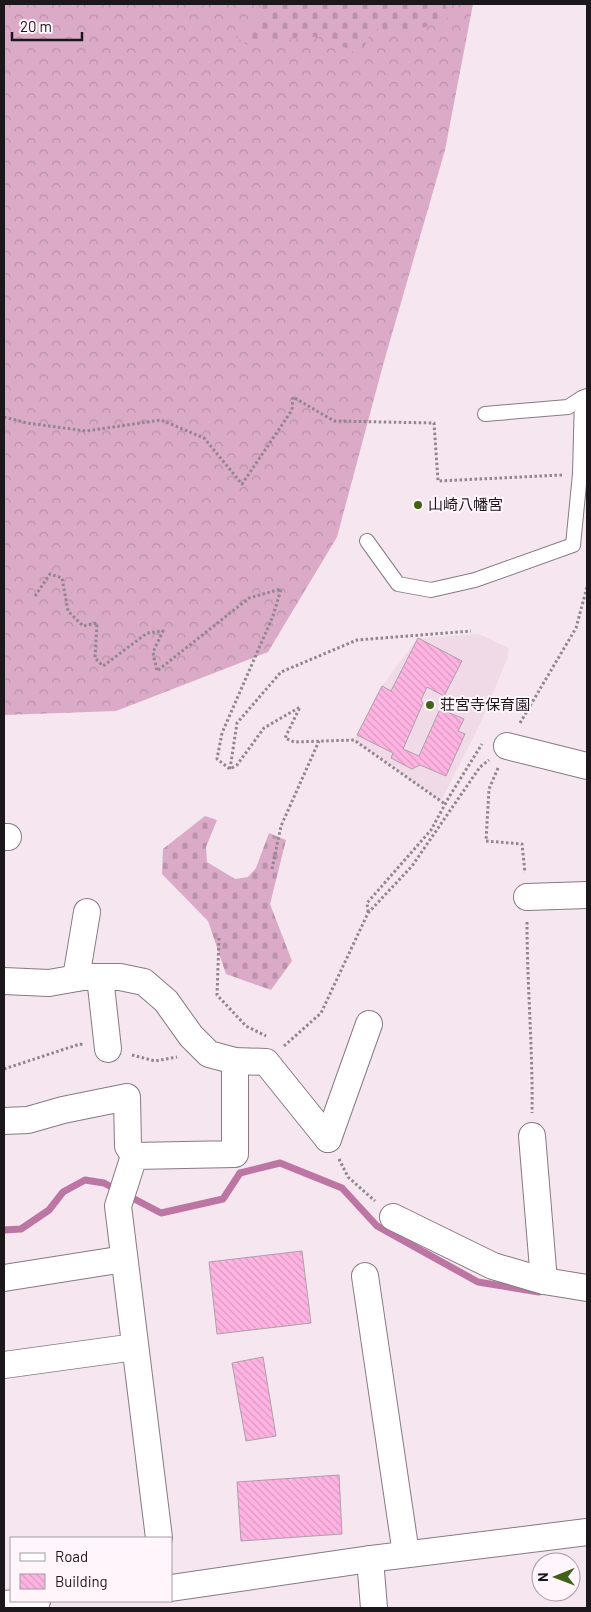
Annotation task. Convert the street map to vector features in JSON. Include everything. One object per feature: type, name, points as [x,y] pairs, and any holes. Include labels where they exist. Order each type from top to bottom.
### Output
[{"type":"street","points":[[494,745],[587,766]]},
{"type":"street","points":[[528,897],[587,895]]},
{"type":"street","points":[[87,912],[88,978],[108,1049]]},
{"type":"street","points":[[4,981],[49,983],[88,978],[120,978],[144,982],[166,1001],[191,1036],[210,1054],[235,1061],[275,1048],[328,1138]]},
{"type":"street","points":[[328,1138],[369,1024]]},
{"type":"street","points":[[134,1156],[164,1157],[235,1154],[235,1061]]},
{"type":"street","points":[[4,1121],[28,1120],[63,1110],[127,1097],[128,1146],[134,1156],[121,1196],[124,1259],[159,1537]]},
{"type":"street","points":[[532,1136],[544,1281]]},
{"type":"street","points":[[393,1217],[493,1266],[544,1281],[587,1288]]},
{"type":"street","points":[[4,1278],[124,1259]]},
{"type":"street","points":[[365,1276],[406,1554]]},
{"type":"street","points":[[4,1365],[135,1347]]},
{"type":"street","points":[[172,1588],[406,1554],[587,1532]]},
{"type":"street","points":[[370,1559],[374,1608]]},
{"type":"street","points":[[4,1604],[26,1602]]},
{"type":"lane","points":[[485,414],[568,407],[585,397]]},
{"type":"lane","points":[[366,541],[398,584],[431,590],[475,580],[573,544],[585,397]]},
{"type":"path","points":[[4,417],[27,423],[86,431],[161,420],[204,438],[242,484],[292,410],[293,397],[334,421],[434,423],[438,481],[580,474]]},
{"type":"path","points":[[35,596],[50,574],[62,578],[68,611],[83,626],[97,623],[94,658],[103,666],[147,633],[163,631],[153,652],[156,671],[249,598],[281,589],[273,616],[222,733],[217,759],[230,769]]},
{"type":"path","points":[[219,938],[217,994],[246,1026],[275,1048],[321,1013],[368,913],[412,866],[576,628],[587,587]]},
{"type":"path","points":[[230,769],[237,723],[281,672],[357,640],[471,631]]},
{"type":"path","points":[[230,769],[237,764],[264,728],[300,707],[285,738],[294,742],[354,740],[445,804]]},
{"type":"path","points":[[272,869],[280,826],[320,741]]},
{"type":"path","points":[[368,913],[367,903],[432,830],[445,804],[494,745]]},
{"type":"path","points":[[494,745],[486,841],[522,844],[528,897],[528,965],[533,1062],[532,1136]]},
{"type":"path","points":[[328,1138],[348,1177],[393,1217]]},
{"type":"shaded area","name":"荘宮寺保育園","points":[[479,634],[509,648],[507,659],[480,724],[441,801],[354,740],[382,686],[418,638]]},
{"type":"green space","points":[[4,4],[473,4],[445,150],[383,365],[337,537],[268,652],[116,711],[4,715]]},
{"type":"green space","points":[[262,4],[445,4],[449,17],[429,26],[412,30],[373,28],[360,55],[324,37],[295,37],[247,45],[236,37],[262,20]]},
{"type":"green space","points":[[205,816],[217,820],[206,847],[207,862],[235,879],[248,877],[256,868],[269,833],[286,840],[270,904],[292,961],[271,990],[226,974],[208,921],[162,874],[163,849]]},
{"type":"building","points":[[418,638],[462,661],[444,696],[427,687],[421,700],[423,703],[403,749],[419,756],[440,709],[464,719],[458,731],[465,734],[446,776],[420,765],[412,769],[391,758],[393,753],[357,735],[382,686],[391,691]]},
{"type":"building","points":[[302,1251],[311,1323],[217,1334],[209,1262]]},
{"type":"building","points":[[263,1357],[276,1436],[246,1441],[232,1363]]},
{"type":"building","points":[[339,1475],[342,1534],[241,1541],[237,1482]]},
{"type":"waterway","points":[[4,1230],[21,1229],[49,1210],[63,1192],[85,1180],[104,1183],[161,1213],[223,1199],[240,1173],[280,1163],[342,1188],[377,1226],[478,1282],[539,1292]]},
{"type":"place","name":"山崎八幡宮","points":[[418,505]]},
{"type":"place","name":"荘宮寺保育園","points":[[430,705]]}]
